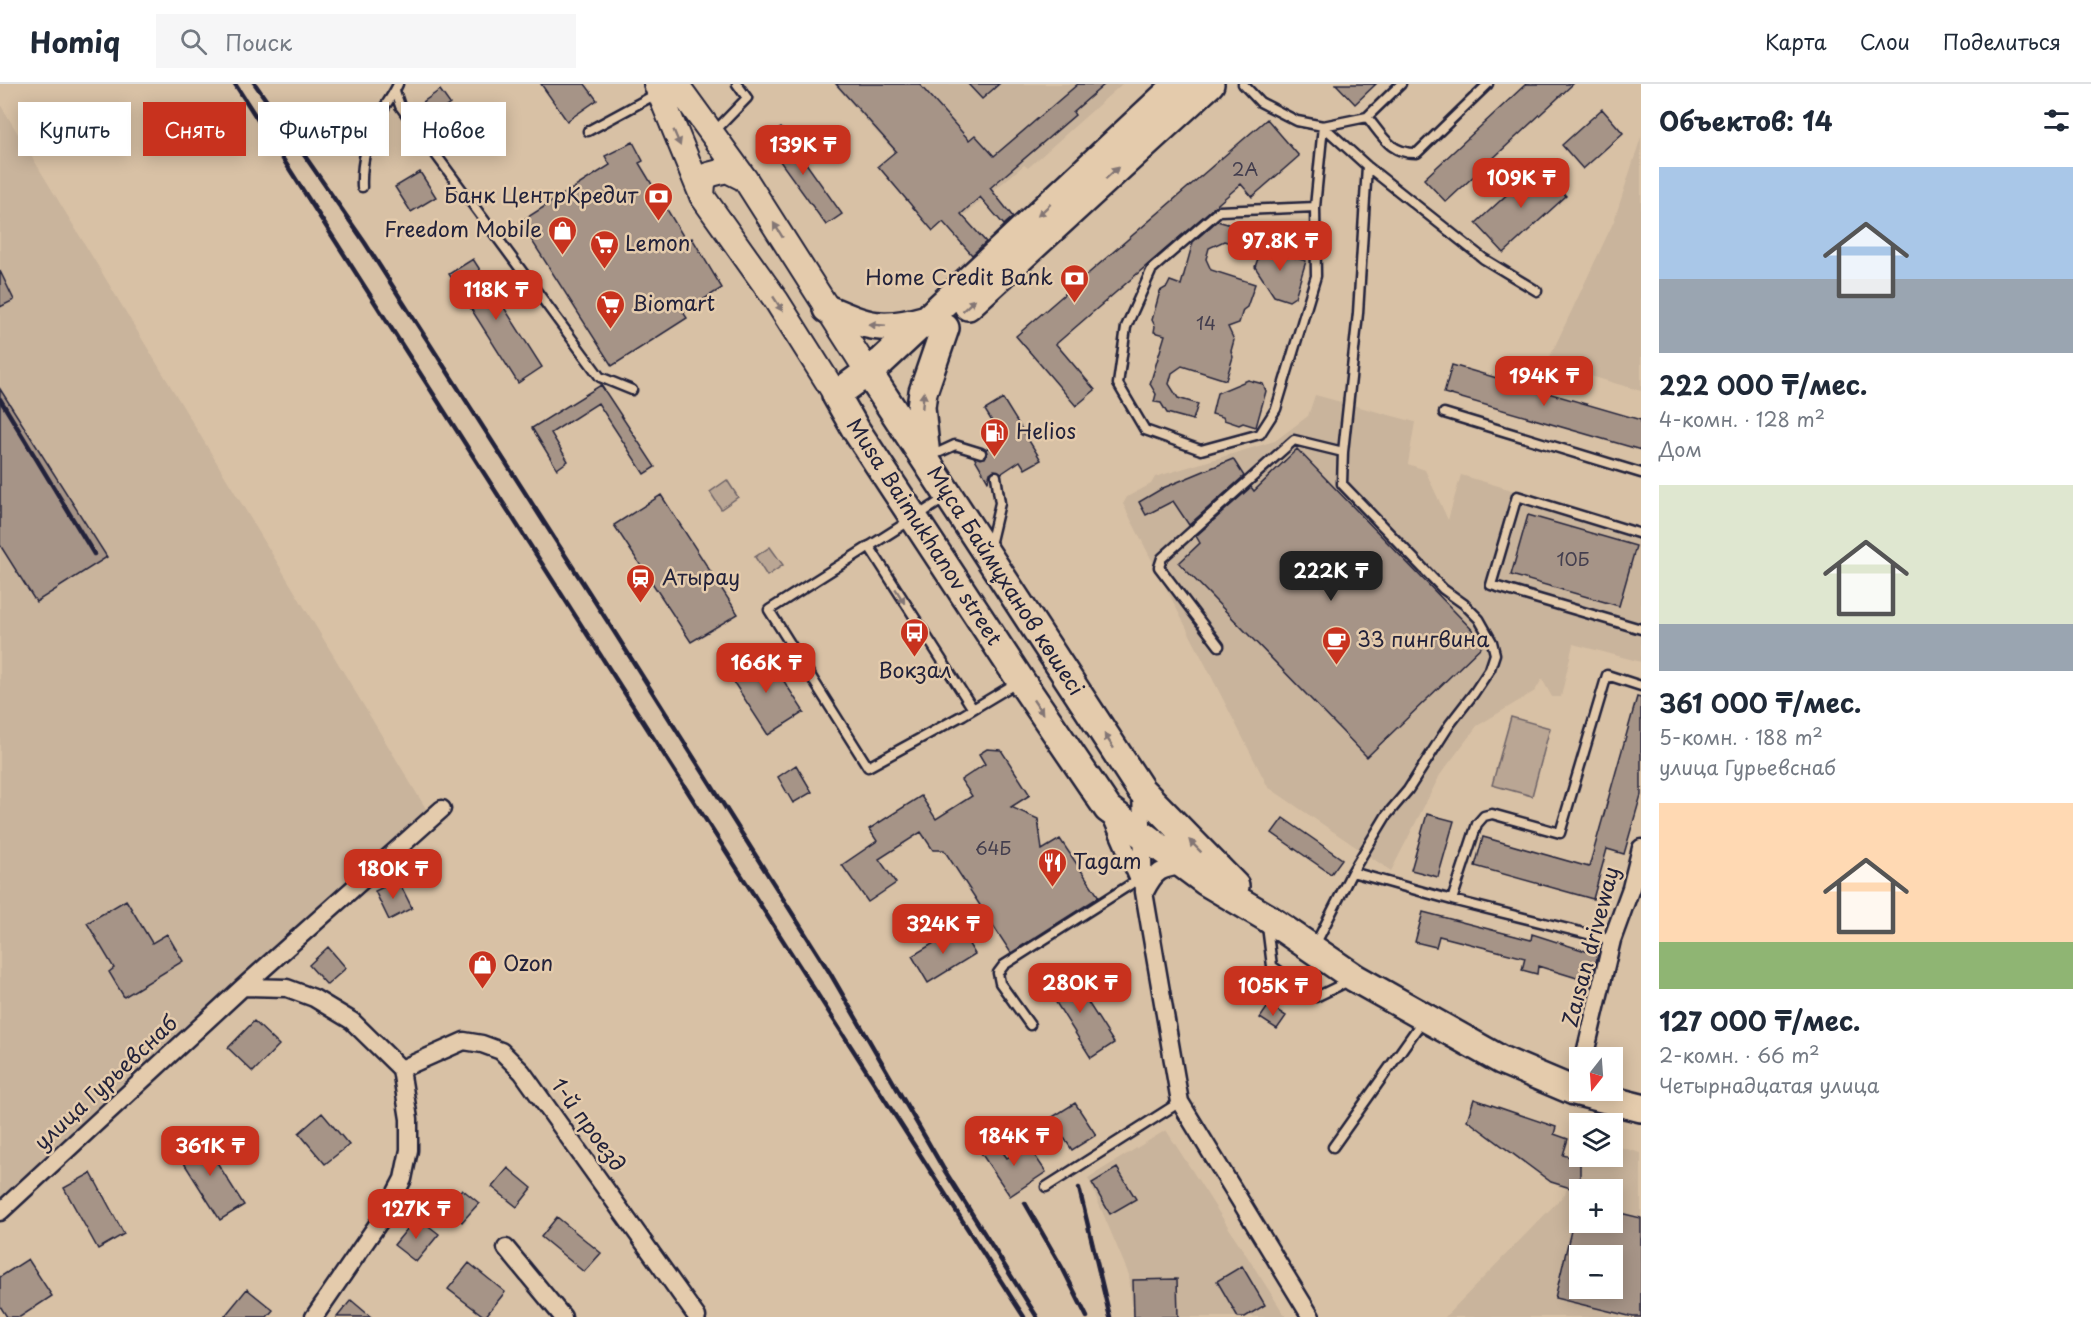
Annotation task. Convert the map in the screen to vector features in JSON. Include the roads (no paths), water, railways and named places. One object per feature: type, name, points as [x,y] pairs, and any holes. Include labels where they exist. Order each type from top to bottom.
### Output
[{"type":"main road","points":[[926,458],[921,407],[937,323],[1178,84]]},
{"type":"main road","points":[[841,404],[873,380],[1210,84]]},
{"type":"main road","points":[[663,87],[712,135],[746,179],[873,380]]},
{"type":"main road","name":"Musa Baimukhanov street","points":[[663,87],[702,196],[776,300],[914,518],[1108,809],[1205,881],[1266,917],[1355,978],[1500,1060],[1569,1080]]},
{"type":"main road","points":[[702,196],[703,183],[708,175],[727,170],[746,179]]},
{"type":"main road","points":[[827,309],[860,323],[877,327],[937,323]]},
{"type":"main road","name":"Мұса Баймұханов көшесі","points":[[873,380],[1141,790]]},
{"type":"main road","name":"Musa Baimukhanov street","points":[[1141,790],[1266,917]]},
{"type":"main road","name":"Musa Baimukhanov street","points":[[1623,1101],[1641,1108]]},
{"type":"street","points":[[1141,790],[1142,886],[1180,1102],[1311,1317]]},
{"type":"street","name":"улица Гурьевснаб","points":[[0,1212],[243,987],[442,809]]},
{"type":"street","points":[[1108,809],[1142,886]]},
{"type":"street","name":"Zaısan driveway","points":[[1587,1047],[1611,940],[1636,889],[1641,848]]},
{"type":"street","points":[[1142,886],[1163,868],[1185,865]]},
{"type":"street","points":[[243,987],[287,988],[314,998],[352,1021],[401,1069],[409,1119],[409,1150],[403,1179],[384,1215],[314,1317]]},
{"type":"street","name":"1-й проезд","points":[[401,1069],[464,1041],[482,1044],[501,1051],[522,1072],[697,1317]]},
{"type":"street","points":[[506,1248],[563,1317]]},
{"type":"lane","points":[[712,135],[747,98],[736,84]]},
{"type":"lane","points":[[1242,84],[1260,102],[1297,121],[1323,126],[1367,117],[1401,84]]},
{"type":"lane","points":[[1367,117],[1393,148],[1404,153],[1417,153],[1488,84]]},
{"type":"lane","points":[[588,131],[663,87]]},
{"type":"lane","points":[[362,188],[361,168],[368,141],[379,116],[396,88]]},
{"type":"lane","points":[[396,88],[400,106],[600,377],[632,390]]},
{"type":"lane","points":[[1323,126],[1367,166],[1484,259],[1537,291]]},
{"type":"lane","points":[[1315,207],[1219,211],[1152,269],[1126,327],[1118,384],[1145,430],[1201,450],[1260,434],[1276,409],[1316,276],[1315,207],[1323,126]]},
{"type":"lane","points":[[1313,948],[1352,872],[1386,816],[1408,790],[1450,724],[1490,669],[1495,654],[1492,642],[1479,619],[1464,604],[1443,589],[1342,484],[1343,452],[1359,313],[1367,166]]},
{"type":"lane","points":[[1444,413],[1641,472]]},
{"type":"lane","points":[[1220,646],[1159,567],[1162,558],[1294,440],[1343,452]]},
{"type":"lane","points":[[926,458],[955,445],[981,453]]},
{"type":"lane","points":[[988,555],[1000,503],[996,476]]},
{"type":"lane","points":[[950,495],[769,610],[868,767],[1021,681]]},
{"type":"lane","points":[[1641,534],[1517,496],[1491,585],[1641,629]]},
{"type":"lane","points":[[869,546],[973,709]]},
{"type":"lane","points":[[1452,900],[1477,824],[1484,816],[1492,814],[1560,833],[1607,675],[1641,686]]},
{"type":"lane","points":[[1352,872],[1611,940]]},
{"type":"lane","points":[[1030,1025],[1000,983],[998,973],[1004,965],[1142,886]]},
{"type":"lane","points":[[1266,917],[1272,966],[1316,997],[1355,978]]},
{"type":"lane","points":[[1333,1147],[1425,1017]]},
{"type":"lane","points":[[1046,1187],[1180,1102]]},
{"type":"railway","points":[[235,84],[1024,1317]]},
{"type":"railway","points":[[255,84],[365,243],[615,633],[830,973],[943,1168],[1037,1317]]},
{"type":"railway","points":[[0,399],[94,554]]},
{"type":"railway","points":[[1079,1188],[1110,1317]]},
{"type":"railway","points":[[1025,1203],[1087,1317]]},
{"type":"place","name":"Банк ЦентрКредит","points":[[659,222]]},
{"type":"place","name":"Freedom Mobile","points":[[563,256]]},
{"type":"place","name":"Lemon","points":[[604,270]]},
{"type":"place","name":"Home Credit Bank","points":[[1074,304]]},
{"type":"place","name":"Biomart","points":[[611,330]]},
{"type":"place","name":"Helios","points":[[995,458]]},
{"type":"place","name":"Атырау","points":[[641,604]]},
{"type":"place","name":"Вокзал","points":[[915,658]]},
{"type":"place","name":"33 пингвина","points":[[1336,666]]},
{"type":"place","name":"Tagam","points":[[1052,888]]},
{"type":"place","name":"Ozon","points":[[482,990]]}]
